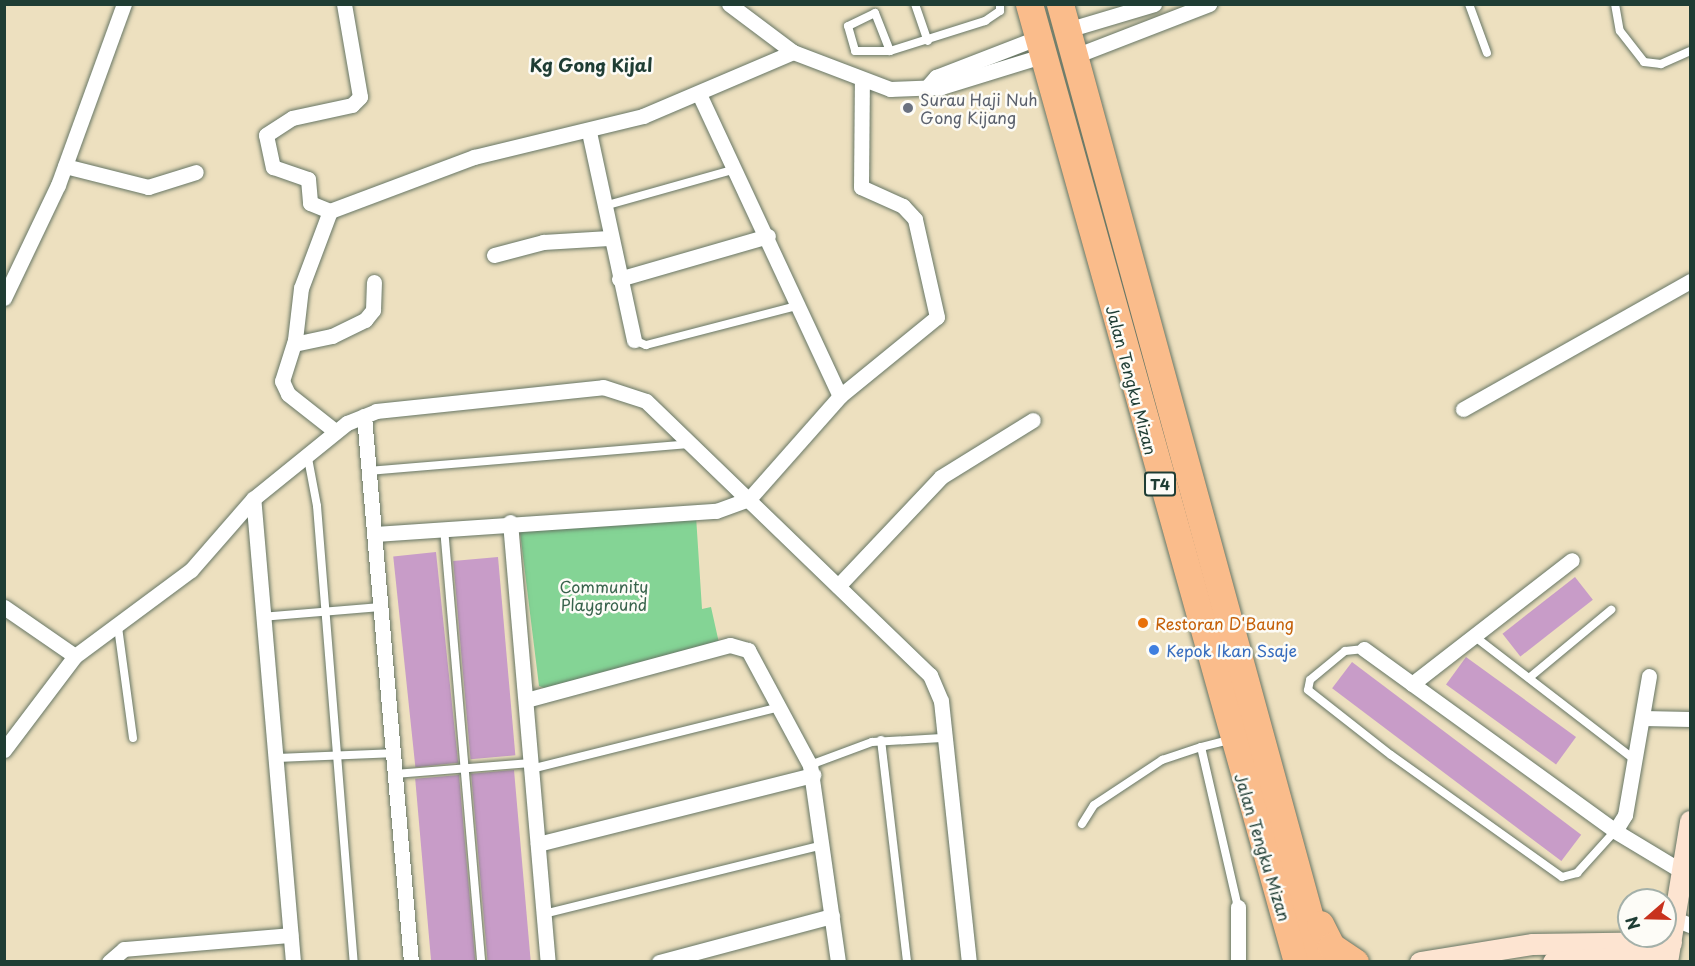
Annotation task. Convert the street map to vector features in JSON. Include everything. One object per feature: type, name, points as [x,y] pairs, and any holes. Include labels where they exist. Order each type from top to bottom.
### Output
[{"type":"highway","name":"Jalan Tengku Mizan","points":[[1029,4],[1231,739],[1286,879],[1322,962]]},
{"type":"highway","name":"Jalan Tengku Mizan","points":[[1064,17],[1286,879],[1297,962]]},
{"type":"highway","points":[[1280,962],[1286,879]]},
{"type":"highway","points":[[1286,879],[1331,946],[1355,962]]},
{"type":"street","points":[[4,298],[65,166],[124,4]]},
{"type":"street","points":[[344,4],[360,97],[352,105],[292,118],[266,135],[273,167],[308,178],[310,203],[330,211],[474,157],[589,132],[699,94],[793,52]]},
{"type":"street","points":[[729,4],[793,52],[862,82],[890,89],[955,84],[1040,47]]},
{"type":"street","points":[[1064,17],[1154,4]]},
{"type":"street","points":[[1075,56],[1209,4]]},
{"type":"street","points":[[375,534],[510,522],[716,511],[749,499],[840,396],[937,317],[915,219],[903,206],[861,187],[862,82]]},
{"type":"street","points":[[699,94],[738,168],[797,306],[840,396]]},
{"type":"street","points":[[589,132],[602,207],[634,340]]},
{"type":"street","points":[[65,166],[148,187],[196,172]]},
{"type":"street","points":[[330,211],[300,288],[294,344],[282,374],[284,388],[335,431]]},
{"type":"street","points":[[619,279],[768,236]]},
{"type":"street","points":[[494,255],[543,242],[609,238]]},
{"type":"street","points":[[1463,409],[1690,280]]},
{"type":"street","points":[[294,344],[342,333],[364,321],[373,310],[374,282]]},
{"type":"street","points":[[4,750],[75,656],[118,627],[190,570],[253,499],[335,431],[364,416],[393,406],[614,388],[646,401],[930,675],[941,701],[942,738],[969,962]]},
{"type":"street","points":[[364,416],[411,962]]},
{"type":"street","points":[[838,586],[941,477],[1033,420]]},
{"type":"street","points":[[253,499],[293,962]]},
{"type":"street","points":[[510,522],[548,962]]},
{"type":"street","points":[[1413,684],[1572,560]]},
{"type":"street","points":[[4,607],[75,656]]},
{"type":"street","points":[[526,700],[730,645],[756,657],[811,770],[838,962]]},
{"type":"street","points":[[1364,649],[1615,831],[1686,874]]},
{"type":"street","points":[[1615,831],[1624,815],[1649,676]]},
{"type":"street","points":[[1643,718],[1690,719]]},
{"type":"street","points":[[538,843],[811,770]]},
{"type":"street","points":[[1677,917],[1686,874],[1690,821]]},
{"type":"street","points":[[1238,907],[1238,962]]},
{"type":"street","points":[[659,962],[832,916]]},
{"type":"street","points":[[109,962],[124,949],[291,936]]},
{"type":"street","points":[[1419,962],[1533,944],[1617,948]]},
{"type":"street","points":[[1553,962],[1628,948],[1669,952]]},
{"type":"lane","points":[[915,4],[928,41]]},
{"type":"lane","points":[[890,51],[875,13],[848,26],[855,51],[890,51],[928,41],[985,21],[1000,11],[1000,4]]},
{"type":"lane","points":[[1469,4],[1487,53]]},
{"type":"lane","points":[[1615,4],[1620,31],[1644,62],[1661,64],[1690,51]]},
{"type":"lane","points":[[602,207],[738,168]]},
{"type":"lane","points":[[634,340],[646,345],[797,306]]},
{"type":"lane","points":[[369,471],[688,444]]},
{"type":"lane","points":[[307,452],[337,754],[354,962]]},
{"type":"lane","points":[[444,528],[481,962]]},
{"type":"lane","points":[[262,617],[381,607]]},
{"type":"lane","points":[[1529,678],[1611,610]]},
{"type":"lane","points":[[118,627],[133,738]]},
{"type":"lane","points":[[1474,636],[1635,760]]},
{"type":"lane","points":[[1364,649],[1345,651],[1310,680],[1308,690],[1391,755],[1562,876],[1577,873],[1615,831]]},
{"type":"lane","points":[[395,774],[465,768],[531,766],[780,707]]},
{"type":"lane","points":[[811,770],[881,740],[942,738]]},
{"type":"lane","points":[[1082,824],[1094,805],[1162,760],[1231,739]]},
{"type":"lane","points":[[881,740],[908,962]]},
{"type":"lane","points":[[1201,747],[1238,907]]},
{"type":"lane","points":[[275,758],[393,753]]},
{"type":"lane","points":[[544,914],[822,845]]},
{"type":"green space","name":"Community Playground","points":[[696,516],[702,609],[711,607],[719,643],[547,689],[539,686],[519,524]]},
{"type":"building","points":[[436,552],[458,763],[415,767],[393,556]]},
{"type":"building","points":[[498,557],[515,755],[471,759],[453,561]]},
{"type":"building","points":[[1575,577],[1593,600],[1520,656],[1503,634]]},
{"type":"building","points":[[1466,657],[1576,737],[1556,764],[1446,685]]},
{"type":"building","points":[[1352,662],[1581,835],[1561,861],[1332,688]]},
{"type":"building","points":[[514,770],[531,962],[488,962],[471,774]]},
{"type":"building","points":[[459,775],[475,962],[431,962],[415,779]]},
{"type":"place","name":"Surau Haji Nuh Gong Kijang","points":[[908,108]]},
{"type":"place","name":"Restoran D'Baung","points":[[1143,623]]},
{"type":"place","name":"Kepok Ikan Ssaje","points":[[1154,650]]},
{"type":"district","name":"Kg Gong Kijal","points":[[591,65]]}]
